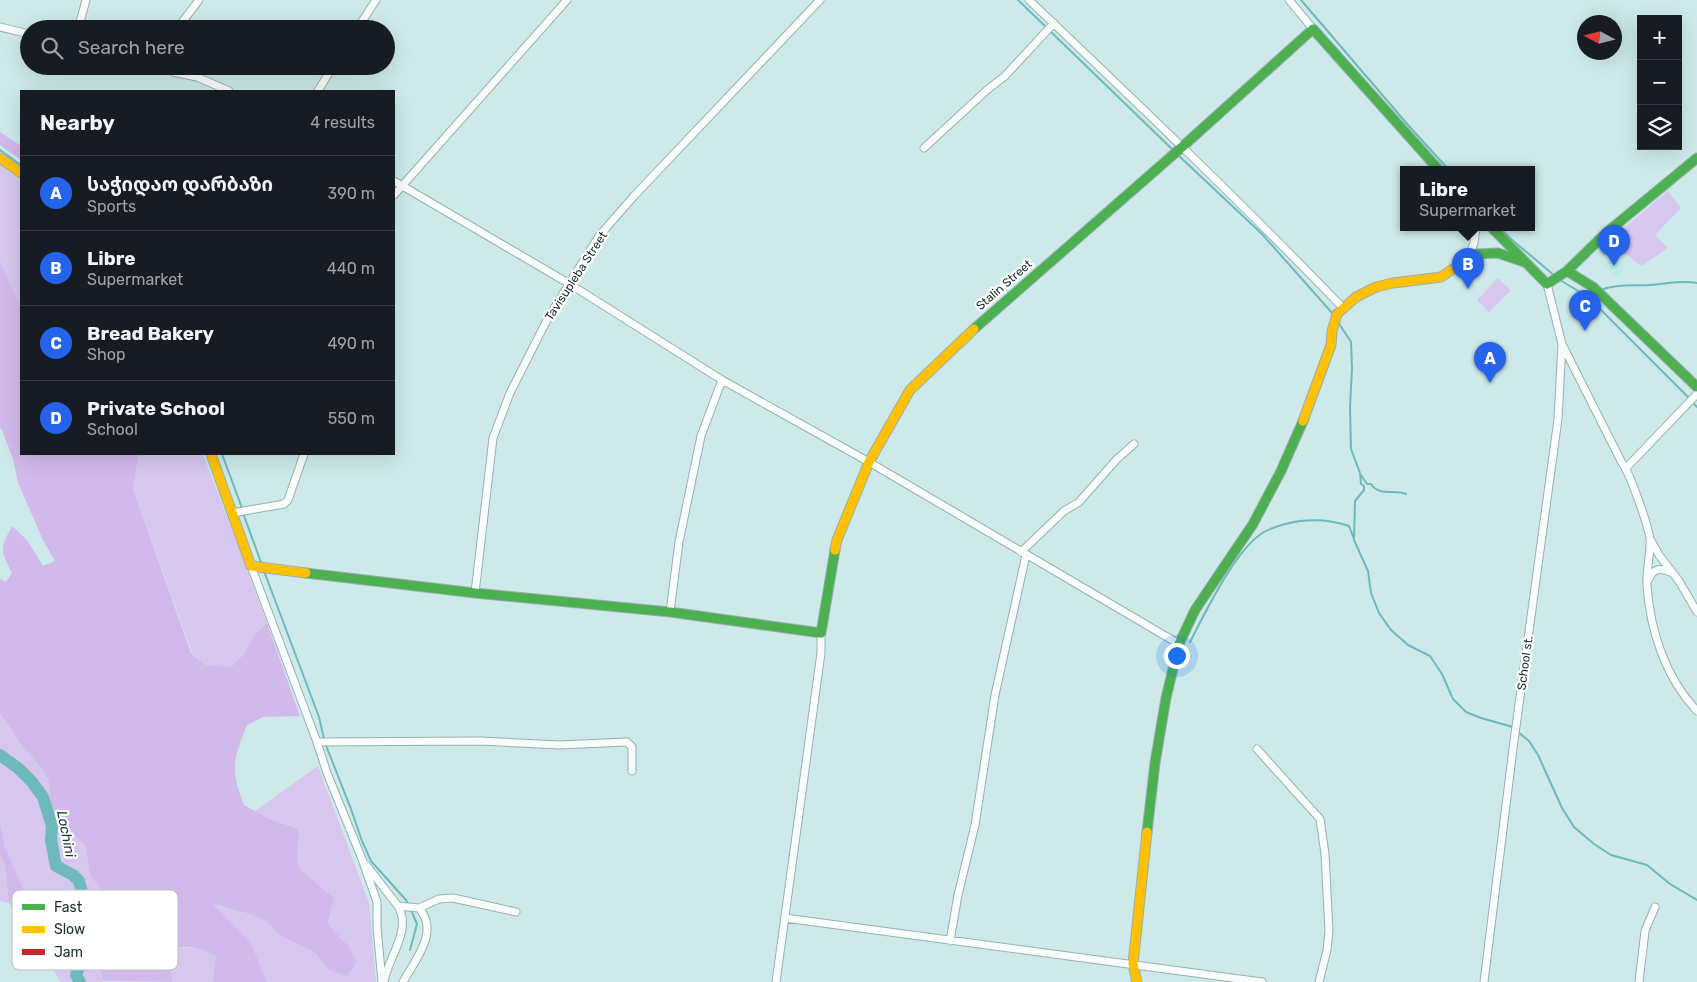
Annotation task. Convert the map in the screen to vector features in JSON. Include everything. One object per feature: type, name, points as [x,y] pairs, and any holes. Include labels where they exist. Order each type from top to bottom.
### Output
[{"type":"street","points":[[80,20],[86,0]]},
{"type":"street","points":[[184,20],[199,0]]},
{"type":"street","points":[[363,20],[376,0]]},
{"type":"street","points":[[395,194],[567,0]]},
{"type":"street","name":"Tavisupleba Street","points":[[475,593],[493,438],[510,393],[539,334],[568,283],[600,236],[634,196],[820,0]]},
{"type":"street","points":[[1029,0],[1182,147],[1343,308]]},
{"type":"street","points":[[1289,0],[1435,166]]},
{"type":"street","points":[[924,148],[1005,76],[1054,23]]},
{"type":"street","points":[[0,27],[20,32]]},
{"type":"street","name":"Stalin Street","points":[[821,633],[837,540],[869,462],[910,390],[982,322],[1182,147],[1313,29]]},
{"type":"street","points":[[187,75],[197,77],[227,90]]},
{"type":"street","points":[[319,90],[328,75]]},
{"type":"street","points":[[0,158],[20,172]]},
{"type":"street","points":[[1547,284],[1566,271],[1606,233],[1697,158]]},
{"type":"street","points":[[395,183],[568,283],[722,380],[869,462],[1179,644]]},
{"type":"street","points":[[1468,258],[1474,244],[1476,231]]},
{"type":"street","points":[[1495,231],[1547,284],[1562,344],[1626,468],[1650,538],[1658,555],[1679,581],[1697,612]]},
{"type":"street","points":[[1137,982],[1133,964],[1155,763],[1166,698],[1179,644],[1194,610],[1253,524],[1296,440],[1321,375],[1337,314],[1356,297],[1376,287],[1441,277],[1476,254],[1498,252],[1524,262]]},
{"type":"street","points":[[1566,271],[1593,287],[1697,387]]},
{"type":"street","name":"School st.","points":[[1484,982],[1515,733],[1558,419],[1562,344]]},
{"type":"street","points":[[670,612],[679,542],[701,436],[722,380]]},
{"type":"street","points":[[1626,468],[1697,394]]},
{"type":"street","points":[[950,941],[958,895],[975,825],[994,695],[1024,554],[1064,511],[1079,502],[1117,459],[1134,444]]},
{"type":"street","points":[[211,455],[327,773],[362,859],[377,902],[377,927],[382,982]]},
{"type":"street","points":[[232,513],[284,504],[288,500],[304,455]]},
{"type":"street","points":[[1650,538],[1647,584],[1651,620],[1658,644],[1676,684],[1686,700],[1697,711]]},
{"type":"street","points":[[251,566],[475,593],[670,612],[821,633],[821,654],[776,982]]},
{"type":"street","points":[[1647,584],[1650,575],[1655,570],[1660,569],[1672,572]]},
{"type":"street","points":[[317,742],[480,741],[559,745],[627,742],[632,747],[632,771]]},
{"type":"street","points":[[1257,749],[1320,819],[1329,931],[1320,982]]},
{"type":"street","points":[[362,859],[403,914],[403,926],[382,982]]},
{"type":"street","points":[[398,906],[419,908],[439,899],[453,898],[516,912]]},
{"type":"street","points":[[1639,982],[1645,931],[1655,907]]},
{"type":"street","points":[[404,982],[426,941],[428,930],[426,919],[419,908]]},
{"type":"street","points":[[785,918],[1262,982]]},
{"type":"shaded area","points":[[0,132],[20,145],[20,159],[0,145]]},
{"type":"shaded area","points":[[0,165],[20,180],[20,302],[14,293],[0,261]]},
{"type":"shaded area","points":[[1668,191],[1681,208],[1655,235],[1668,248],[1641,266],[1611,242],[1617,234]]},
{"type":"shaded area","points":[[1612,256],[1625,268],[1617,277],[1604,265]]},
{"type":"shaded area","points":[[0,261],[14,293],[20,302],[20,455],[139,455],[133,489],[191,653],[205,665],[231,667],[245,653],[253,636],[267,623],[300,716],[263,717],[247,725],[236,756],[235,773],[237,782],[244,805],[269,819],[299,829],[297,861],[302,871],[334,898],[328,922],[349,946],[357,963],[347,976],[328,970],[314,952],[279,935],[267,922],[249,914],[213,904],[251,943],[267,982],[214,982],[216,956],[205,950],[178,948],[178,890],[102,890],[90,875],[85,845],[61,824],[51,805],[48,779],[0,713],[0,579],[6,582],[12,573],[5,559],[3,549],[12,526],[27,540],[43,566],[55,561],[43,540],[18,483],[13,459],[0,428]]},
{"type":"shaded area","points":[[1498,278],[1511,290],[1489,312],[1477,300]]},
{"type":"shaded area","points":[[139,455],[203,455],[267,623],[253,636],[245,653],[231,667],[205,666],[192,653],[133,489]]},
{"type":"shaded area","points":[[0,713],[48,780],[51,805],[61,824],[85,845],[90,875],[102,890],[24,890],[5,847],[0,821]]},
{"type":"shaded area","points":[[318,766],[369,903],[376,982],[267,982],[251,943],[212,904],[249,914],[267,922],[279,935],[314,952],[328,970],[347,976],[357,963],[349,946],[328,921],[334,898],[302,871],[297,861],[299,829],[269,819],[255,811]]},
{"type":"shaded area","points":[[0,821],[5,847],[24,890],[12,890],[12,903],[9,903],[5,865],[0,854]]},
{"type":"shaded area","points":[[0,854],[5,865],[9,902],[12,903],[12,909],[9,903],[0,901]]},
{"type":"shaded area","points":[[178,947],[203,948],[216,956],[214,982],[172,982],[171,970],[178,970]]},
{"type":"shaded area","points":[[53,970],[101,970],[103,982],[61,982]]},
{"type":"shaded area","points":[[101,970],[171,970],[172,982],[102,981]]},
{"type":"waterway","points":[[1018,0],[1047,28]]},
{"type":"waterway","points":[[1301,0],[1445,166]]},
{"type":"waterway","points":[[1050,31],[1174,151]]},
{"type":"waterway","points":[[0,150],[20,164]]},
{"type":"waterway","points":[[1178,155],[1262,234],[1333,314]]},
{"type":"waterway","points":[[1503,231],[1555,276]]},
{"type":"waterway","points":[[1560,280],[1588,297],[1689,398]]},
{"type":"waterway","points":[[1600,290],[1619,286],[1680,282],[1697,283]]},
{"type":"waterway","points":[[1338,322],[1351,342],[1351,449],[1360,473],[1361,484],[1364,486],[1364,490],[1355,501],[1354,540],[1368,571],[1371,593],[1379,613],[1391,630],[1408,645],[1430,656],[1442,674],[1453,699],[1466,712],[1513,727]]},
{"type":"waterway","points":[[1692,402],[1697,407]]},
{"type":"waterway","points":[[222,455],[242,508]]},
{"type":"waterway","points":[[1361,475],[1367,484],[1371,484],[1378,490],[1406,494]]},
{"type":"waterway","points":[[243,513],[262,565]]},
{"type":"waterway","points":[[1190,642],[1232,566],[1253,540],[1264,532],[1277,526],[1295,522],[1325,520],[1349,526],[1354,539]]},
{"type":"waterway","points":[[264,571],[319,717],[324,739]]},
{"type":"waterway","points":[[1518,732],[1529,741],[1538,755],[1562,808],[1574,827],[1611,855],[1647,865],[1670,884],[1697,900]]},
{"type":"waterway","points":[[325,743],[371,861],[406,900],[409,906]]},
{"type":"waterway","name":"Lochini","points":[[0,755],[18,768],[43,797],[52,826],[51,840],[56,866],[73,875],[79,881],[82,890]]},
{"type":"waterway","points":[[410,950],[417,924],[411,910]]},
{"type":"waterway","name":"Lochini","points":[[78,970],[76,975],[80,982]]},
{"type":"traffic: fast","points":[[974,329],[1182,147],[1313,29],[1435,166]]},
{"type":"traffic: fast","points":[[1495,231],[1547,284],[1567,271],[1606,233],[1697,158]]},
{"type":"traffic: fast","points":[[1456,267],[1476,254],[1498,253],[1524,262]]},
{"type":"traffic: fast","points":[[1567,271],[1593,287],[1697,387]]},
{"type":"traffic: fast","points":[[1147,832],[1155,763],[1166,698],[1179,644],[1195,610],[1253,524],[1281,471],[1303,421]]},
{"type":"traffic: fast","points":[[306,573],[475,593],[670,612],[821,633],[835,550]]},
{"type":"traffic: slow","points":[[0,158],[20,172]]},
{"type":"traffic: slow","points":[[1303,421],[1331,345],[1332,331],[1337,314],[1356,297],[1376,287],[1441,277],[1456,267]]},
{"type":"traffic: slow","points":[[835,550],[837,540],[869,462],[910,390],[974,329]]},
{"type":"traffic: slow","points":[[211,455],[251,566],[306,573]]},
{"type":"traffic: slow","points":[[1137,982],[1133,964],[1147,832]]},
{"type":"place","name":"Private School","points":[[1614,266]]},
{"type":"place","name":"Libre","points":[[1468,289]]},
{"type":"place","name":"Bread Bakery","points":[[1585,331]]},
{"type":"place","name":"საჭიდაო დარბაზი","points":[[1490,383]]}]
